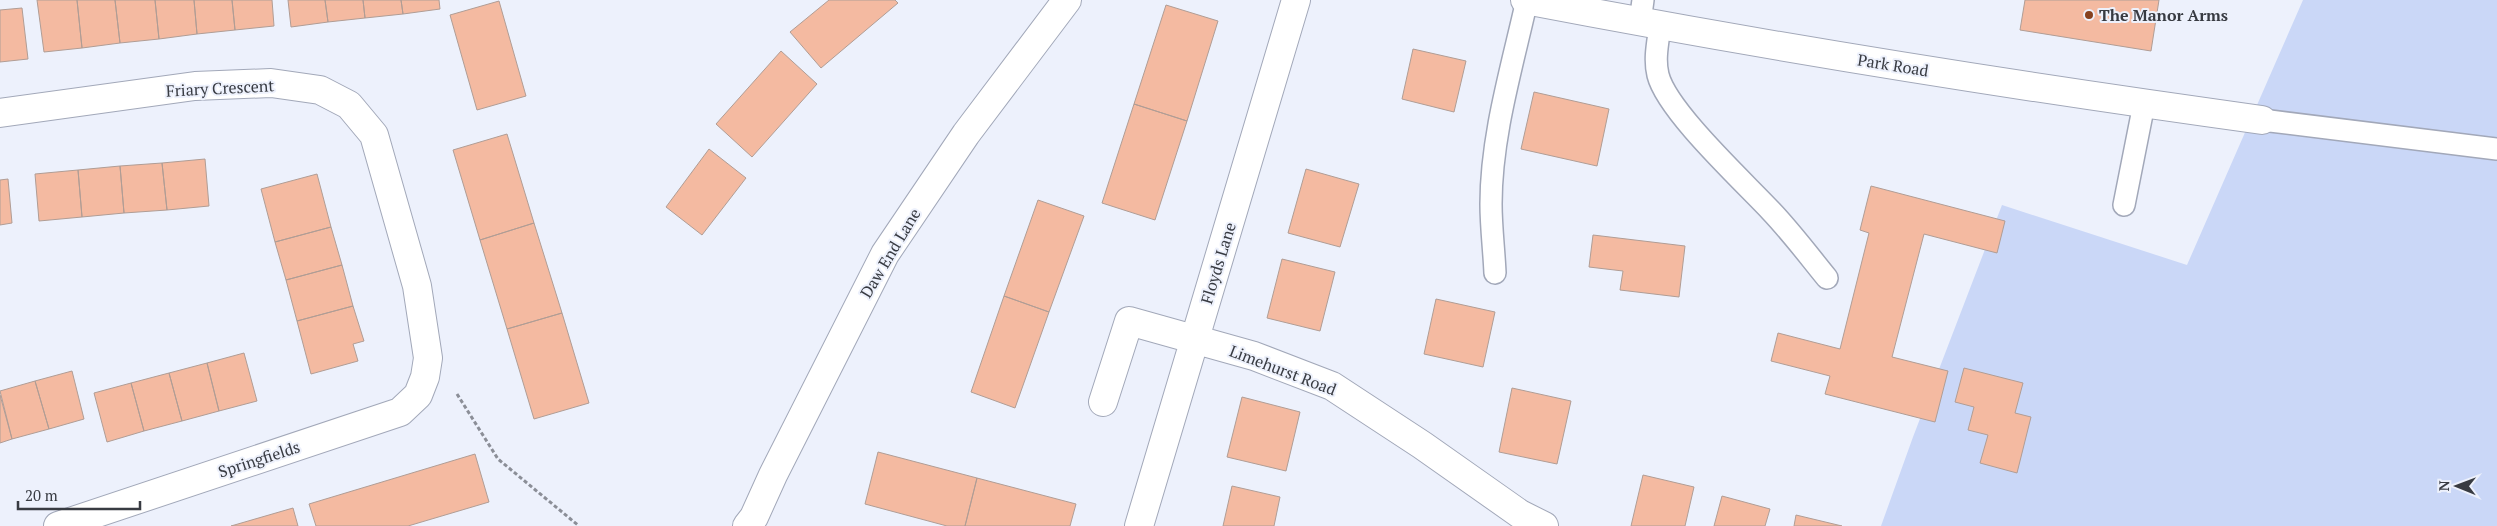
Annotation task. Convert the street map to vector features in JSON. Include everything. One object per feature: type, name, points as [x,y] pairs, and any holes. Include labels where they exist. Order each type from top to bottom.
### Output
[{"type":"street","name":"Daw End Lane","points":[[747,526],[754,517],[772,475],[885,254],[966,134],[1067,0]]},
{"type":"street","name":"Floyds Lane","points":[[1139,526],[1296,0]]},
{"type":"street","name":"Park Road","points":[[1526,0],[1648,16],[1721,38],[2144,104],[2262,120]]},
{"type":"street","name":"Friary Crescent","points":[[0,112],[195,86],[271,83],[320,90],[349,105],[374,135],[417,286],[428,358]]},
{"type":"street","name":"Limehurst Road","points":[[1103,402],[1129,321],[1254,356],[1332,386],[1422,445],[1520,514],[1544,526]]},
{"type":"street","name":"Springfields","points":[[58,526],[400,412],[418,395],[425,377],[428,358]]},
{"type":"lane","points":[[1495,273],[1491,204],[1493,174],[1505,101],[1526,0]]},
{"type":"lane","points":[[1648,16],[1658,76],[1665,92],[1696,131],[1773,212],[1828,278]]},
{"type":"lane","points":[[2124,205],[2144,104]]},
{"type":"lane","points":[[2262,120],[2497,149]]},
{"type":"path","points":[[428,358],[451,386],[498,459],[579,526]]},
{"type":"shaded area","points":[[2303,0],[2497,0],[2497,526],[1881,526],[2002,205],[2187,265]]},
{"type":"building","points":[[37,0],[77,0],[82,48],[44,52]]},
{"type":"building","points":[[77,0],[115,0],[120,43],[82,48]]},
{"type":"building","points":[[115,0],[155,0],[159,39],[120,43]]},
{"type":"building","points":[[155,0],[194,0],[197,34],[159,39]]},
{"type":"building","points":[[194,0],[232,0],[235,30],[197,34]]},
{"type":"building","points":[[232,0],[272,0],[274,26],[235,30]]},
{"type":"building","points":[[288,0],[325,0],[328,22],[291,27]]},
{"type":"building","points":[[325,0],[363,0],[365,18],[328,22]]},
{"type":"building","points":[[363,0],[401,0],[403,14],[365,18]]},
{"type":"building","points":[[401,0],[439,0],[440,9],[403,14]]},
{"type":"building","points":[[829,0],[895,0],[898,3],[821,68],[790,32]]},
{"type":"building","name":"The Manor Arms","points":[[2025,0],[2159,0],[2151,51],[2020,30]]},
{"type":"building","points":[[499,1],[526,96],[477,110],[450,15]]},
{"type":"building","points":[[1166,5],[1218,21],[1187,121],[1134,104]]},
{"type":"building","points":[[22,8],[28,59],[0,62],[0,10]]},
{"type":"building","points":[[1413,49],[1466,61],[1454,112],[1402,99]]},
{"type":"building","points":[[781,51],[817,84],[752,157],[716,124]]},
{"type":"building","points":[[1534,92],[1609,109],[1597,166],[1521,149]]},
{"type":"building","points":[[1134,104],[1187,121],[1155,220],[1102,203]]},
{"type":"building","points":[[507,134],[534,223],[480,240],[453,150]]},
{"type":"building","points":[[709,149],[746,178],[702,235],[666,207]]},
{"type":"building","points":[[205,159],[209,206],[167,210],[162,163]]},
{"type":"building","points":[[162,163],[167,210],[124,213],[120,166]]},
{"type":"building","points":[[120,166],[124,213],[82,217],[78,170]]},
{"type":"building","points":[[1306,169],[1359,184],[1340,247],[1288,233]]},
{"type":"building","points":[[78,170],[82,217],[39,221],[35,174]]},
{"type":"building","points":[[317,174],[331,227],[275,242],[261,189]]},
{"type":"building","points":[[8,179],[12,223],[0,225],[0,180]]},
{"type":"building","points":[[1871,186],[2005,221],[1997,253],[1924,234],[1892,357],[1948,371],[1935,422],[1825,394],[1830,376],[1771,361],[1778,333],[1840,349],[1869,233],[1860,230]]},
{"type":"building","points":[[1038,200],[1084,216],[1049,312],[1004,296]]},
{"type":"building","points":[[534,223],[562,313],[507,329],[480,240]]},
{"type":"building","points":[[331,227],[342,265],[286,280],[275,242]]},
{"type":"building","points":[[1593,235],[1685,246],[1679,297],[1620,290],[1623,271],[1589,267]]},
{"type":"building","points":[[1282,259],[1335,272],[1320,331],[1267,318]]},
{"type":"building","points":[[342,265],[353,306],[297,321],[286,280]]},
{"type":"building","points":[[1004,296],[1049,312],[1015,408],[971,392]]},
{"type":"building","points":[[1436,299],[1495,312],[1483,367],[1424,354]]},
{"type":"building","points":[[353,306],[364,341],[353,344],[358,361],[311,374],[297,321]]},
{"type":"building","points":[[562,313],[589,403],[534,419],[507,329]]},
{"type":"building","points":[[244,353],[257,401],[219,411],[207,363]]},
{"type":"building","points":[[207,363],[219,411],[182,421],[169,373]]},
{"type":"building","points":[[1964,368],[2023,383],[2015,413],[2031,417],[2017,473],[1980,463],[1988,435],[1968,430],[1974,407],[1955,402]]},
{"type":"building","points":[[72,371],[84,419],[49,429],[35,381]]},
{"type":"building","points":[[169,373],[182,421],[144,431],[131,383]]},
{"type":"building","points":[[35,381],[49,429],[12,439],[0,391]]},
{"type":"building","points":[[131,383],[144,431],[107,442],[94,393]]},
{"type":"building","points":[[1512,388],[1571,401],[1557,464],[1499,452]]},
{"type":"building","points":[[0,395],[12,439],[0,443]]},
{"type":"building","points":[[1242,397],[1300,412],[1286,471],[1227,457]]},
{"type":"building","points":[[878,452],[977,478],[965,526],[947,526],[865,504]]},
{"type":"building","points":[[475,454],[489,502],[408,526],[316,526],[309,504]]},
{"type":"building","points":[[1643,475],[1694,487],[1685,526],[1631,526]]},
{"type":"building","points":[[977,478],[1076,504],[1070,526],[965,526]]},
{"type":"building","points":[[1232,486],[1280,497],[1274,526],[1223,526]]},
{"type":"building","points":[[1722,496],[1770,509],[1765,526],[1714,526]]},
{"type":"building","points":[[293,508],[298,526],[231,526]]},
{"type":"building","points":[[1796,515],[1842,526],[1794,526]]},
{"type":"place","name":"The Manor Arms","points":[[2089,15]]}]
